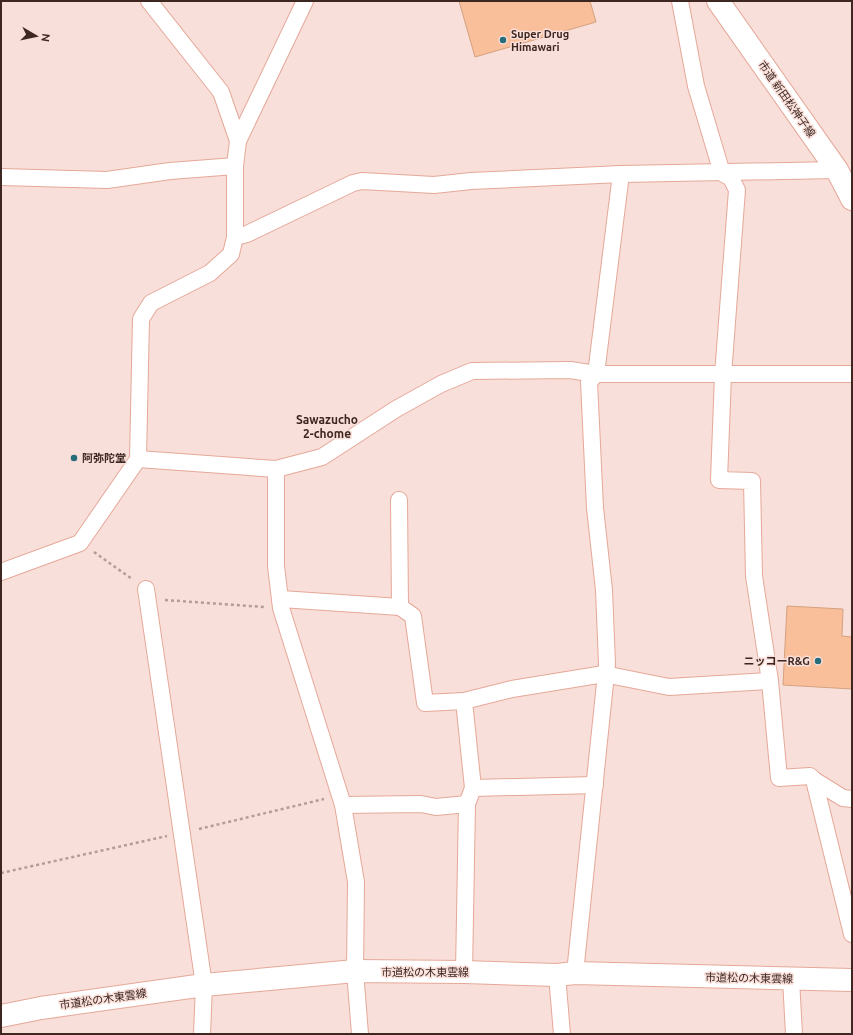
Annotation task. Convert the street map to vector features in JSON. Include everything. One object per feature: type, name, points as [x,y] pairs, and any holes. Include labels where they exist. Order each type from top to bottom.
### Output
[{"type":"street","points":[[150,1],[221,92],[238,140]]},
{"type":"street","points":[[1,572],[80,543],[138,459],[141,319],[151,304],[210,273],[232,254],[235,237],[235,166],[238,140],[305,1]]},
{"type":"street","points":[[680,1],[696,86],[722,173],[731,178],[737,190],[724,375],[719,480],[752,481],[754,576],[770,681],[779,778],[810,776],[843,798],[852,799]]},
{"type":"street","name":"市道 新田松神子線","points":[[718,1],[837,170],[852,199]]},
{"type":"street","points":[[1,177],[107,180],[170,171],[235,166]]},
{"type":"street","points":[[235,237],[247,234],[353,183],[362,181],[434,185],[471,181],[621,174],[837,170]]},
{"type":"street","points":[[562,1034],[566,974],[595,785],[604,674],[607,664],[604,590],[595,508],[589,382],[596,374],[621,174]]},
{"type":"street","points":[[138,459],[276,469],[322,457],[396,409],[441,384],[472,371],[570,370],[596,374],[852,374]]},
{"type":"street","points":[[276,469],[276,558],[281,604],[343,805],[356,882],[355,971],[360,1034]]},
{"type":"street","points":[[399,500],[400,607]]},
{"type":"street","points":[[146,589],[204,985],[202,1034]]},
{"type":"street","points":[[281,604],[400,607],[413,616],[425,703],[464,701],[512,689],[604,674],[669,687],[770,681]]},
{"type":"street","points":[[464,701],[473,788],[467,804],[464,972]]},
{"type":"street","points":[[814,780],[852,934]]},
{"type":"street","points":[[473,788],[595,785]]},
{"type":"street","points":[[343,805],[421,804],[436,807],[467,804]]},
{"type":"street","name":"市道松の木東雲線","points":[[1,1016],[204,985],[355,971],[852,980]]},
{"type":"street","points":[[791,979],[794,1034]]},
{"type":"path","points":[[80,543],[161,599],[281,604]]},
{"type":"building","name":"Super Drug Himawari","points":[[459,1],[590,1],[596,22],[475,57]]},
{"type":"building","name":"ニッコーR&G","points":[[787,606],[843,609],[842,636],[852,637],[852,689],[783,685]]},
{"type":"place","name":"Super Drug Himawari","points":[[503,40]]},
{"type":"place","name":"阿弥陀堂","points":[[74,458]]},
{"type":"place","name":"ニッコーR&G","points":[[818,661]]},
{"type":"district","name":"Sawazucho 2-chome","points":[[327,426]]}]
